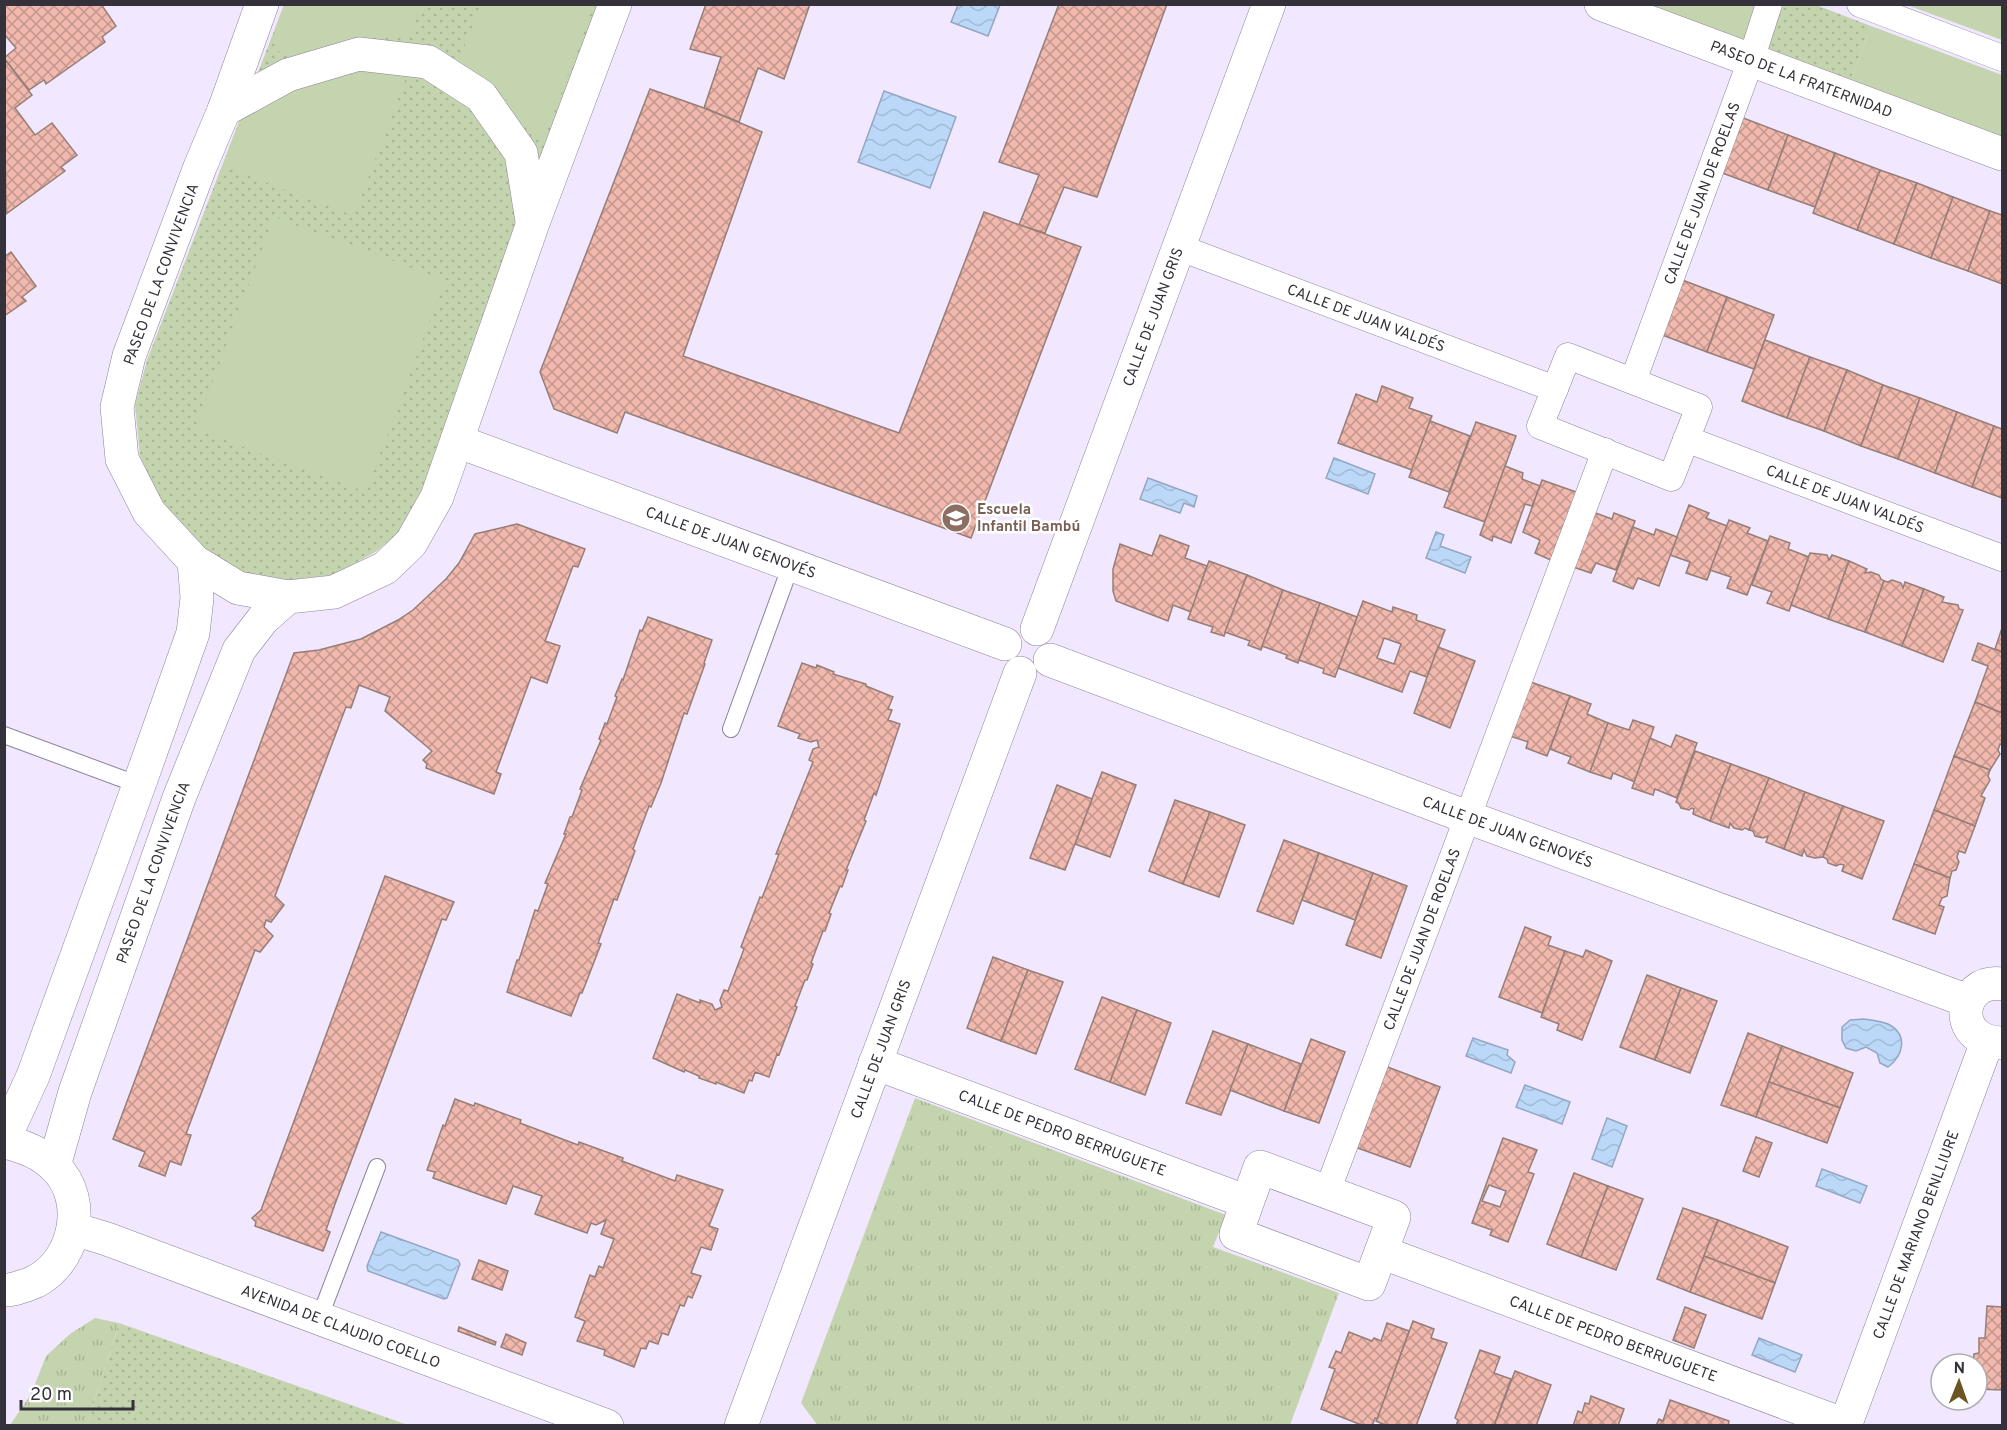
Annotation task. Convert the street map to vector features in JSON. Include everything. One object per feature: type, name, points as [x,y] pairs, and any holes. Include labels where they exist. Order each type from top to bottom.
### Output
[{"type":"street","name":"PASEO DE LA CONVIVENCIA","points":[[262,4],[224,110],[200,166],[129,356],[117,407],[122,459],[149,512],[194,561],[238,588],[288,597],[334,592],[385,568],[411,543],[437,497],[532,223],[615,4]]},
{"type":"street","name":"CALLE DE JUAN GRIS","points":[[1037,629],[1269,4]]},
{"type":"street","name":"PASEO DE LA FRATERNIDAD","points":[[1601,4],[2002,154]]},
{"type":"street","name":"CALLE DE JUAN DE ROELAS","points":[[1633,381],[1751,60],[1769,4]]},
{"type":"street","points":[[1860,4],[2002,58]]},
{"type":"street","name":"PASEO DE LA CONVIVENCIA","points":[[224,110],[288,75],[359,54],[428,62],[481,96],[521,153],[532,223]]},
{"type":"street","name":"CALLE DE JUAN VALDÉS","points":[[1178,248],[1555,389]]},
{"type":"street","points":[[1568,356],[1633,381],[1699,407],[1671,477],[1540,426],[1568,356]]},
{"type":"street","name":"CALLE DE JUAN VALDÉS","points":[[1686,439],[2002,558]]},
{"type":"street","name":"CALLE DE JUAN GENOVÉS","points":[[457,441],[1005,644]]},
{"type":"street","name":"CALLE DE JUAN DE ROELAS","points":[[1327,1192],[1605,451]]},
{"type":"street","points":[[6,1293],[39,1281],[58,1263],[68,1248],[74,1228],[74,1205],[66,1183],[54,1166],[28,1147],[4,1140],[33,1076],[193,633],[197,598],[194,561]]},
{"type":"street","name":"PASEO DE LA CONVIVENCIA","points":[[54,1166],[75,1092],[179,798],[239,650],[263,619],[288,597]]},
{"type":"street","points":[[1024,628],[1037,629],[1047,636],[1051,648],[1050,660],[1043,669],[1032,674],[1020,673],[1010,666],[1005,656],[1005,644],[1012,633],[1024,628]]},
{"type":"street","name":"CALLE DE JUAN GENOVÉS","points":[[1050,660],[1467,817],[1968,1001]]},
{"type":"street","name":"CALLE DE JUAN GRIS","points":[[741,1425],[1020,673]]},
{"type":"street","points":[[1995,1043],[1973,1033],[1966,1018],[1968,1001],[1978,988],[1992,982],[2002,984]]},
{"type":"street","name":"CALLE DE MARIANO BENLLIURE","points":[[1845,1425],[1995,1043]]},
{"type":"street","name":"CALLE DE PEDRO BERRUGUETE","points":[[875,1063],[1247,1202]]},
{"type":"street","points":[[1260,1167],[1327,1192],[1394,1217],[1368,1284],[1236,1234],[1260,1167]]},
{"type":"street","name":"AVENIDA DE CLAUDIO COELLO","points":[[74,1228],[607,1425]]},
{"type":"street","name":"CALLE DE PEDRO BERRUGUETE","points":[[1381,1252],[1845,1425]]},
{"type":"lane","points":[[731,729],[791,565]]},
{"type":"lane","points":[[4,735],[139,785]]},
{"type":"lane","points":[[319,1319],[377,1167]]},
{"type":"green space","points":[[284,5],[601,5],[422,489],[399,532],[377,551],[333,575],[289,580],[242,574],[199,549],[162,505],[140,456],[135,405],[147,360]]},
{"type":"green space","points":[[284,5],[421,5],[409,38],[372,38],[328,46],[293,57],[278,51],[275,30]]},
{"type":"green space","points":[[481,5],[594,5],[545,136],[532,136],[518,112],[501,94],[458,62]]},
{"type":"green space","points":[[1636,5],[1760,5],[1744,46]]},
{"type":"green space","points":[[1783,5],[1816,5],[1871,26],[1849,85],[1765,52]]},
{"type":"green space","points":[[1907,5],[2002,5],[2002,40]]},
{"type":"green space","points":[[1871,26],[2002,75],[2002,142],[1849,85]]},
{"type":"green space","points":[[381,73],[406,78],[354,216],[223,166],[244,110],[321,79]]},
{"type":"green space","points":[[274,217],[445,280],[366,492],[195,429]]},
{"type":"green space","points":[[915,1098],[1226,1215],[1213,1247],[1339,1293],[1290,1425],[818,1426],[801,1403]]},
{"type":"green space","points":[[95,1318],[119,1323],[87,1425],[10,1425],[31,1394],[46,1356],[70,1334]]},
{"type":"green space","points":[[119,1323],[408,1425],[87,1425]]},
{"type":"water","points":[[958,5],[1000,5],[988,36],[951,22]]},
{"type":"water","points":[[884,91],[956,117],[930,188],[858,162]]},
{"type":"water","points":[[1334,458],[1375,474],[1368,494],[1326,478]]},
{"type":"water","points":[[1148,478],[1197,496],[1194,507],[1184,503],[1180,513],[1140,499]]},
{"type":"water","points":[[1436,532],[1444,535],[1440,546],[1471,557],[1465,573],[1426,558]]},
{"type":"water","points":[[1864,1019],[1888,1024],[1899,1034],[1902,1045],[1900,1051],[1888,1067],[1880,1063],[1877,1053],[1866,1047],[1856,1051],[1846,1048],[1842,1040],[1842,1027],[1850,1020]]},
{"type":"water","points":[[1473,1038],[1508,1050],[1507,1055],[1515,1062],[1511,1073],[1466,1056]]},
{"type":"water","points":[[1525,1085],[1570,1102],[1562,1124],[1516,1107]]},
{"type":"water","points":[[1607,1118],[1627,1126],[1612,1167],[1592,1159]]},
{"type":"water","points":[[1822,1169],[1867,1186],[1860,1203],[1816,1186]]},
{"type":"water","points":[[381,1232],[458,1260],[460,1264],[447,1298],[444,1299],[368,1271],[367,1266]]},
{"type":"water","points":[[1759,1338],[1802,1355],[1795,1372],[1752,1355]]},
{"type":"building","points":[[4,4],[101,4],[116,26],[102,37],[105,42],[46,84],[44,80],[29,90],[4,58],[16,48],[4,34]]},
{"type":"building","points":[[706,4],[810,4],[784,79],[758,68],[739,122],[704,108],[721,57],[690,49]]},
{"type":"building","points":[[1059,4],[1167,4],[1097,197],[1064,187],[1045,233],[1019,225],[1039,175],[999,162]]},
{"type":"building","points":[[7,62],[32,95],[15,108],[35,135],[52,123],[77,155],[61,167],[65,171],[6,214],[4,63]]},
{"type":"building","points":[[650,89],[762,132],[683,356],[899,433],[984,212],[1081,247],[971,538],[625,412],[617,433],[554,409],[540,372]]},
{"type":"building","points":[[1738,116],[1788,135],[1768,190],[1717,171]]},
{"type":"building","points":[[1788,135],[1835,153],[1815,207],[1768,190]]},
{"type":"building","points":[[1835,153],[1880,170],[1857,230],[1813,213]]},
{"type":"building","points":[[1880,170],[1917,183],[1894,244],[1857,230]]},
{"type":"building","points":[[1917,183],[1953,197],[1931,258],[1894,244]]},
{"type":"building","points":[[1953,197],[1990,211],[1968,271],[1931,258]]},
{"type":"building","points":[[1990,211],[2002,215],[2002,284],[1968,271]]},
{"type":"building","points":[[11,252],[36,286],[22,297],[26,301],[4,316],[4,257]]},
{"type":"building","points":[[1677,278],[1727,297],[1707,352],[1657,333]]},
{"type":"building","points":[[1727,297],[1774,315],[1754,369],[1707,352]]},
{"type":"building","points":[[1765,340],[1810,357],[1787,418],[1742,401]]},
{"type":"building","points":[[1810,357],[1847,370],[1824,431],[1787,418]]},
{"type":"building","points":[[1847,370],[1883,385],[1861,446],[1824,431]]},
{"type":"building","points":[[1883,385],[1920,398],[1898,459],[1861,446]]},
{"type":"building","points":[[1382,386],[1413,398],[1409,408],[1432,416],[1412,470],[1338,443],[1356,394],[1377,402]]},
{"type":"building","points":[[1920,398],[1957,412],[1935,473],[1898,459]]},
{"type":"building","points":[[1957,412],[1994,426],[1972,487],[1935,473]]},
{"type":"building","points":[[1430,421],[1470,436],[1449,492],[1409,477]]},
{"type":"building","points":[[1476,422],[1516,436],[1485,522],[1444,507]]},
{"type":"building","points":[[1994,426],[2002,429],[2002,498],[1972,487]]},
{"type":"building","points":[[1505,466],[1523,473],[1522,479],[1540,486],[1532,506],[1525,504],[1511,543],[1493,536],[1492,541],[1480,535]]},
{"type":"building","points":[[1542,480],[1579,493],[1553,561],[1535,553],[1540,540],[1523,532]]},
{"type":"building","points":[[1689,505],[1709,513],[1706,518],[1727,526],[1707,580],[1686,573],[1690,562],[1670,555]]},
{"type":"building","points":[[1590,511],[1612,519],[1614,513],[1635,521],[1616,570],[1596,563],[1591,573],[1570,566]]},
{"type":"building","points":[[1729,520],[1750,528],[1747,533],[1768,541],[1747,595],[1727,588],[1731,577],[1710,570]]},
{"type":"building","points":[[517,524],[585,549],[578,567],[573,566],[545,641],[560,646],[547,683],[531,677],[496,772],[501,774],[494,794],[426,768],[427,764],[423,760],[432,751],[385,711],[390,697],[359,685],[351,708],[346,707],[275,896],[284,905],[271,922],[266,920],[264,927],[273,936],[260,952],[255,950],[186,1134],[191,1135],[181,1165],[170,1161],[165,1176],[139,1166],[145,1152],[113,1139],[294,653],[319,650],[361,639],[398,620],[413,610],[446,579],[459,563],[475,534]]},
{"type":"building","points":[[1633,527],[1654,535],[1656,529],[1677,537],[1659,586],[1638,578],[1633,589],[1613,581]]},
{"type":"building","points":[[1160,535],[1189,546],[1185,558],[1207,566],[1191,612],[1173,605],[1168,621],[1116,601],[1113,591],[1113,569],[1120,544],[1152,556]]},
{"type":"building","points":[[1770,536],[1790,543],[1788,549],[1809,557],[1789,611],[1767,603],[1772,592],[1752,585]]},
{"type":"building","points":[[1810,553],[1827,555],[1829,560],[1832,555],[1849,561],[1828,619],[1791,605]]},
{"type":"building","points":[[1209,561],[1247,575],[1224,636],[1211,632],[1213,627],[1188,619]]},
{"type":"building","points":[[1849,561],[1867,569],[1865,573],[1871,572],[1879,575],[1884,581],[1865,632],[1828,619]]},
{"type":"building","points":[[1247,575],[1283,590],[1261,650],[1248,645],[1250,641],[1225,632]]},
{"type":"building","points":[[1892,580],[1901,583],[1903,588],[1905,582],[1924,589],[1902,646],[1865,632],[1884,581]]},
{"type":"building","points":[[1924,589],[1944,597],[1942,602],[1958,605],[1959,609],[1963,610],[1943,662],[1902,646]]},
{"type":"building","points":[[1283,590],[1320,603],[1298,663],[1286,658],[1287,655],[1262,646]]},
{"type":"building","points":[[1363,601],[1392,612],[1393,607],[1417,615],[1416,620],[1445,630],[1427,677],[1410,671],[1402,692],[1338,668]],"holes":[[[1384,638],[1401,644],[1394,664],[1377,658]]]},
{"type":"building","points":[[1320,603],[1357,617],[1335,677],[1323,673],[1324,669],[1299,660]]},
{"type":"building","points":[[648,617],[712,640],[687,714],[684,713],[661,783],[651,807],[649,806],[633,849],[635,851],[617,900],[614,899],[598,943],[601,944],[571,1016],[507,992],[535,910],[538,911],[548,884],[545,883],[582,790],[580,789],[601,740],[599,739],[605,723],[607,724],[640,630],[642,631]]},
{"type":"building","points":[[2002,628],[2002,652],[1995,649]]},
{"type":"building","points":[[1978,643],[2002,652],[2002,713],[1975,702],[1988,666],[1972,660]]},
{"type":"building","points":[[1438,647],[1475,661],[1450,728],[1414,713]]},
{"type":"building","points":[[802,663],[816,668],[817,665],[834,672],[833,674],[866,684],[866,686],[893,697],[888,709],[892,710],[888,720],[900,724],[876,795],[874,793],[864,820],[866,821],[846,870],[848,870],[842,887],[840,886],[829,913],[831,914],[795,1006],[797,1007],[779,1055],[777,1054],[769,1077],[755,1072],[744,1093],[699,1078],[699,1076],[653,1058],[677,994],[700,1003],[700,1000],[712,1004],[715,1010],[722,1007],[720,1000],[724,990],[728,991],[744,949],[741,947],[813,762],[809,760],[813,749],[819,747],[817,740],[811,742],[798,738],[800,734],[778,726]]},
{"type":"building","points":[[1528,681],[1570,696],[1547,756],[1526,748],[1528,742],[1507,735]]},
{"type":"building","points":[[1570,696],[1591,704],[1587,714],[1608,723],[1590,772],[1568,763],[1571,757],[1550,749]]},
{"type":"building","points":[[1975,702],[2002,713],[2002,745],[2000,744],[1998,750],[2000,754],[1990,770],[1954,756]]},
{"type":"building","points":[[1633,720],[1654,727],[1635,782],[1613,773],[1611,779],[1590,772],[1608,723],[1629,730]]},
{"type":"building","points":[[1676,735],[1697,743],[1677,798],[1655,789],[1653,795],[1632,788],[1650,738],[1671,747]]},
{"type":"building","points":[[1695,751],[1731,764],[1710,821],[1693,814],[1694,809],[1692,808],[1689,810],[1681,808],[1676,802]]},
{"type":"building","points":[[1954,756],[1990,770],[1988,776],[1990,780],[1981,796],[1985,798],[1975,826],[1934,810]]},
{"type":"building","points":[[1731,764],[1769,778],[1749,830],[1734,828],[1730,823],[1729,828],[1710,821]]},
{"type":"building","points":[[1102,772],[1136,785],[1110,857],[1075,844]]},
{"type":"building","points":[[1769,778],[1805,792],[1784,849],[1766,842],[1768,836],[1763,838],[1755,836],[1753,831],[1749,830]]},
{"type":"building","points":[[1057,785],[1092,799],[1065,870],[1030,858]]},
{"type":"building","points":[[1805,792],[1843,806],[1823,857],[1807,856],[1804,850],[1802,856],[1784,849]]},
{"type":"building","points":[[1175,800],[1210,812],[1183,884],[1149,871]]},
{"type":"building","points":[[1843,806],[1884,821],[1862,879],[1842,871],[1844,865],[1836,866],[1828,863],[1823,857]]},
{"type":"building","points":[[1934,810],[1975,826],[1965,853],[1959,851],[1957,857],[1959,862],[1950,878],[1914,864]]},
{"type":"building","points":[[1210,812],[1245,825],[1219,897],[1183,884]]},
{"type":"building","points":[[1284,840],[1319,853],[1293,924],[1257,911]]},
{"type":"building","points":[[1319,853],[1373,873],[1355,920],[1302,900]]},
{"type":"building","points":[[1914,864],[1950,878],[1947,896],[1942,898],[1939,905],[1944,907],[1935,934],[1893,919]]},
{"type":"building","points":[[1373,873],[1407,886],[1381,958],[1346,945]]},
{"type":"building","points":[[385,876],[454,902],[446,920],[442,919],[335,1204],[326,1230],[330,1232],[323,1251],[255,1226],[256,1222],[252,1218],[261,1210]]},
{"type":"building","points":[[1525,927],[1551,937],[1548,945],[1565,951],[1542,1013],[1499,997]]},
{"type":"building","points":[[1586,950],[1612,961],[1582,1040],[1557,1030],[1559,1024],[1541,1017],[1565,951],[1583,957]]},
{"type":"building","points":[[993,957],[1028,970],[1001,1041],[967,1028]]},
{"type":"building","points":[[1028,970],[1063,982],[1036,1054],[1001,1041]]},
{"type":"building","points":[[1647,975],[1681,988],[1655,1060],[1620,1047]]},
{"type":"building","points":[[1681,988],[1717,1001],[1690,1073],[1655,1060]]},
{"type":"building","points":[[1102,997],[1137,1010],[1110,1082],[1075,1069]]},
{"type":"building","points":[[1137,1010],[1171,1023],[1145,1095],[1110,1082]]},
{"type":"building","points":[[1213,1031],[1248,1044],[1221,1115],[1186,1103]]},
{"type":"building","points":[[1748,1033],[1782,1046],[1756,1117],[1721,1105]]},
{"type":"building","points":[[1311,1039],[1345,1052],[1319,1123],[1284,1111]]},
{"type":"building","points":[[1248,1044],[1301,1064],[1284,1111],[1230,1090]]},
{"type":"building","points":[[1782,1046],[1853,1073],[1840,1108],[1769,1082]]},
{"type":"building","points":[[1385,1066],[1440,1087],[1410,1167],[1355,1147]]},
{"type":"building","points":[[1769,1082],[1840,1108],[1827,1143],[1756,1117]]},
{"type":"building","points":[[455,1099],[474,1106],[475,1103],[578,1145],[579,1142],[623,1158],[622,1161],[675,1181],[677,1175],[723,1190],[709,1226],[718,1229],[711,1250],[701,1247],[691,1273],[701,1276],[692,1298],[688,1296],[684,1306],[680,1305],[668,1335],[662,1333],[658,1344],[649,1341],[646,1349],[641,1348],[634,1367],[604,1355],[605,1350],[577,1341],[585,1321],[575,1317],[590,1275],[595,1277],[599,1266],[603,1268],[614,1239],[601,1234],[606,1220],[596,1225],[591,1223],[587,1233],[535,1214],[542,1196],[513,1186],[506,1204],[433,1178],[435,1172],[427,1170]]},
{"type":"building","points":[[1756,1137],[1772,1143],[1759,1177],[1743,1171]]},
{"type":"building","points":[[1503,1138],[1537,1150],[1528,1172],[1534,1174],[1508,1242],[1490,1235],[1492,1230],[1472,1223]],"holes":[[[1489,1185],[1506,1191],[1500,1207],[1482,1201]]]},
{"type":"building","points":[[1574,1173],[1608,1186],[1581,1257],[1547,1244]]},
{"type":"building","points":[[1608,1186],[1643,1199],[1616,1270],[1581,1257]]},
{"type":"building","points":[[1683,1208],[1718,1220],[1690,1292],[1657,1279]]},
{"type":"building","points":[[1718,1220],[1788,1247],[1775,1283],[1704,1256]]},
{"type":"building","points":[[1704,1256],[1775,1283],[1762,1319],[1690,1292]]},
{"type":"building","points":[[479,1260],[508,1271],[502,1290],[472,1279]]},
{"type":"building","points":[[1987,1306],[2002,1307],[2002,1390],[1989,1389],[1989,1352],[1979,1352],[1979,1338],[1985,1338]]},
{"type":"building","points":[[1685,1307],[1706,1315],[1694,1348],[1673,1340]]},
{"type":"building","points":[[1413,1321],[1434,1329],[1431,1338],[1447,1343],[1416,1426],[1387,1426],[1376,1421]]},
{"type":"building","points":[[1387,1323],[1409,1331],[1377,1419],[1375,1418],[1372,1426],[1364,1426],[1321,1409],[1335,1369],[1329,1367],[1336,1351],[1341,1353],[1349,1332],[1372,1341],[1374,1338],[1381,1341]]},
{"type":"building","points":[[459,1327],[496,1342],[495,1345],[458,1331]]},
{"type":"building","points":[[506,1334],[526,1343],[522,1355],[501,1347]]},
{"type":"building","points":[[1480,1350],[1500,1357],[1494,1373],[1511,1379],[1494,1426],[1456,1426],[1458,1420],[1455,1418]]},
{"type":"building","points":[[1515,1371],[1551,1385],[1536,1426],[1494,1426]]},
{"type":"building","points":[[1591,1396],[1624,1409],[1618,1426],[1573,1426],[1578,1411],[1582,1413],[1585,1403],[1589,1404]]},
{"type":"building","points":[[1670,1400],[1729,1421],[1728,1426],[1656,1426],[1659,1419],[1663,1421]]},
{"type":"place","name":"Escuela Infantil Bambú","points":[[956,518]]}]
